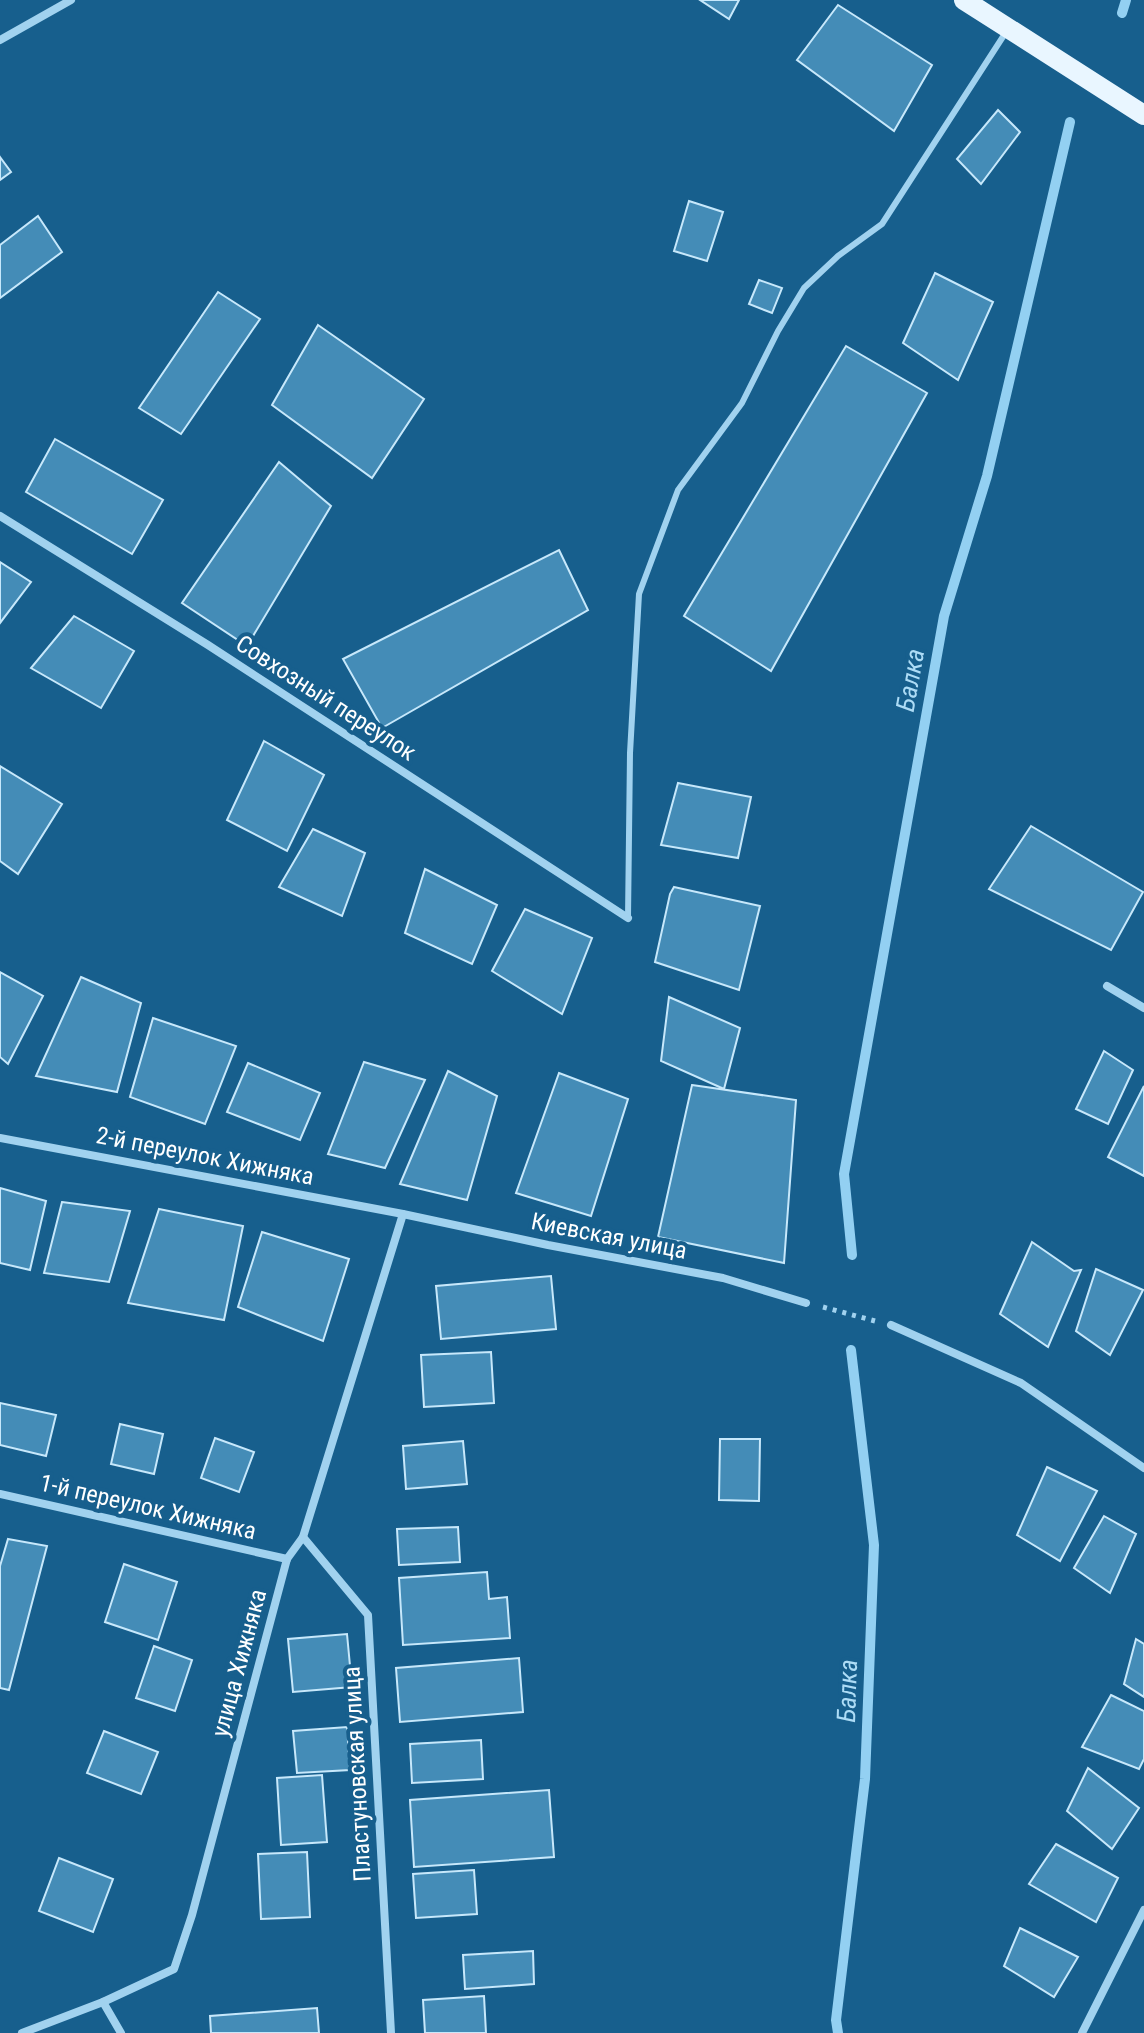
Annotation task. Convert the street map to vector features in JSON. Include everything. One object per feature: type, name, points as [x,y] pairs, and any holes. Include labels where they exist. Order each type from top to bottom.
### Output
[{"type":"main road","points":[[964,0],[1144,115]]},
{"type":"street","points":[[0,40],[71,0]]},
{"type":"street","name":"Совхозный переулок","points":[[0,516],[221,653],[628,918]]},
{"type":"street","points":[[1107,986],[1144,1008]]},
{"type":"street","name":"2-й переулок Хижняка","points":[[0,1138],[403,1214]]},
{"type":"street","name":"Киевская улица","points":[[403,1214],[723,1278],[806,1303]]},
{"type":"street","name":"улица Хижняка","points":[[22,2033],[103,2002],[174,1969],[192,1915],[287,1559],[303,1537],[403,1214]]},
{"type":"street","points":[[891,1325],[1021,1383],[1144,1468]]},
{"type":"street","name":"1-й переулок Хижняка","points":[[0,1494],[287,1559]]},
{"type":"street","name":"Пластуновская улица","points":[[303,1537],[368,1615],[391,2033]]},
{"type":"street","points":[[1082,2033],[1144,1910]]},
{"type":"street","points":[[103,2002],[121,2033]]},
{"type":"lane","points":[[628,918],[630,753],[639,594],[678,490],[742,403],[778,331],[804,288],[838,256],[882,224],[1008,28]]},
{"type":"path","points":[[806,1303],[891,1325]]},
{"type":"building","points":[[700,0],[739,0],[729,19]]},
{"type":"building","points":[[838,5],[932,65],[894,131],[797,60]]},
{"type":"building","points":[[998,110],[1020,132],[981,184],[957,159]]},
{"type":"building","points":[[0,157],[11,172],[0,180]]},
{"type":"building","points":[[689,201],[723,212],[707,261],[674,251]]},
{"type":"building","points":[[38,216],[62,252],[0,298],[0,245]]},
{"type":"building","points":[[935,273],[993,302],[958,380],[903,343]]},
{"type":"building","points":[[759,280],[782,288],[772,313],[749,304]]},
{"type":"building","points":[[218,292],[260,319],[181,434],[139,408]]},
{"type":"building","points":[[318,325],[424,399],[372,478],[272,405]]},
{"type":"building","points":[[846,346],[927,393],[771,671],[684,616]]},
{"type":"building","points":[[55,439],[163,500],[132,554],[26,492]]},
{"type":"building","points":[[279,462],[331,506],[247,646],[182,603]]},
{"type":"building","points":[[559,550],[588,610],[382,728],[343,659]]},
{"type":"building","points":[[0,562],[31,582],[0,623]]},
{"type":"building","points":[[74,616],[134,651],[101,708],[31,668]]},
{"type":"building","points":[[264,741],[324,775],[287,851],[227,820]]},
{"type":"building","points":[[0,766],[62,804],[18,874],[0,861]]},
{"type":"building","points":[[678,783],[751,797],[738,858],[661,845]]},
{"type":"building","points":[[1031,826],[1143,892],[1111,950],[989,889]]},
{"type":"building","points":[[313,829],[365,853],[342,916],[279,887]]},
{"type":"building","points":[[425,869],[497,905],[472,964],[405,933]]},
{"type":"building","points":[[674,887],[760,906],[739,990],[655,962]]},
{"type":"building","points":[[525,909],[592,938],[562,1014],[492,971]]},
{"type":"building","points":[[0,972],[43,996],[8,1064],[0,1057]]},
{"type":"building","points":[[81,977],[141,1003],[117,1092],[36,1076]]},
{"type":"building","points":[[669,997],[740,1028],[724,1089],[661,1061]]},
{"type":"building","points":[[153,1018],[236,1046],[205,1124],[130,1097]]},
{"type":"building","points":[[1104,1051],[1133,1070],[1108,1124],[1076,1109]]},
{"type":"building","points":[[364,1062],[425,1080],[385,1168],[328,1154]]},
{"type":"building","points":[[248,1063],[320,1093],[300,1140],[227,1112]]},
{"type":"building","points":[[448,1071],[497,1096],[467,1200],[400,1184]]},
{"type":"building","points":[[559,1073],[628,1099],[591,1216],[516,1193]]},
{"type":"building","points":[[692,1085],[796,1100],[784,1263],[658,1237]]},
{"type":"building","points":[[1144,1086],[1144,1176],[1108,1157]]},
{"type":"building","points":[[0,1188],[46,1201],[30,1270],[0,1263]]},
{"type":"building","points":[[62,1202],[130,1211],[109,1282],[44,1273]]},
{"type":"building","points":[[159,1209],[243,1226],[224,1320],[128,1303]]},
{"type":"building","points":[[262,1232],[349,1259],[323,1341],[238,1307]]},
{"type":"building","points":[[1032,1242],[1074,1271],[1081,1270],[1048,1347],[1000,1314]]},
{"type":"building","points":[[1096,1269],[1143,1290],[1110,1355],[1076,1331]]},
{"type":"building","points":[[551,1276],[556,1329],[441,1339],[436,1286]]},
{"type":"building","points":[[491,1352],[494,1403],[424,1407],[421,1355]]},
{"type":"building","points":[[0,1403],[56,1415],[46,1456],[0,1445]]},
{"type":"building","points":[[120,1424],[163,1434],[154,1474],[111,1464]]},
{"type":"building","points":[[215,1438],[254,1452],[239,1492],[201,1478]]},
{"type":"building","points":[[720,1439],[760,1439],[759,1501],[719,1500]]},
{"type":"building","points":[[463,1441],[467,1484],[406,1489],[403,1446]]},
{"type":"building","points":[[1047,1467],[1097,1491],[1060,1561],[1017,1535]]},
{"type":"building","points":[[1104,1516],[1136,1534],[1110,1593],[1074,1568]]},
{"type":"building","points":[[458,1527],[460,1562],[399,1565],[397,1529]]},
{"type":"building","points":[[8,1539],[47,1546],[9,1690],[0,1688],[0,1566]]},
{"type":"building","points":[[124,1564],[177,1582],[158,1640],[105,1622]]},
{"type":"building","points":[[487,1572],[489,1599],[507,1597],[510,1638],[403,1645],[399,1578]]},
{"type":"building","points":[[347,1634],[352,1687],[293,1692],[288,1639]]},
{"type":"building","points":[[1136,1639],[1144,1644],[1144,1697],[1124,1684]]},
{"type":"building","points":[[154,1646],[192,1660],[175,1711],[136,1698]]},
{"type":"building","points":[[519,1658],[523,1712],[400,1722],[396,1668]]},
{"type":"building","points":[[1111,1695],[1144,1711],[1144,1759],[1139,1769],[1082,1747]]},
{"type":"building","points":[[347,1727],[350,1770],[297,1773],[293,1731]]},
{"type":"building","points":[[104,1731],[158,1752],[141,1794],[87,1773]]},
{"type":"building","points":[[481,1740],[483,1779],[412,1783],[410,1744]]},
{"type":"building","points":[[1088,1768],[1139,1808],[1112,1849],[1067,1811]]},
{"type":"building","points":[[322,1775],[327,1842],[281,1845],[277,1778]]},
{"type":"building","points":[[549,1790],[554,1857],[414,1867],[410,1800]]},
{"type":"building","points":[[1056,1844],[1118,1878],[1096,1922],[1029,1884]]},
{"type":"building","points":[[307,1852],[310,1917],[261,1919],[258,1854]]},
{"type":"building","points":[[59,1858],[113,1879],[93,1932],[39,1911]]},
{"type":"building","points":[[474,1870],[477,1914],[416,1918],[413,1874]]},
{"type":"building","points":[[1020,1928],[1078,1957],[1054,1997],[1004,1966]]},
{"type":"building","points":[[533,1951],[534,1984],[465,1989],[463,1955]]},
{"type":"building","points":[[484,1996],[486,2033],[425,2033],[423,2000]]},
{"type":"building","points":[[317,2008],[319,2033],[211,2033],[210,2016]]},
{"type":"waterway","name":"Балка","points":[[1122,13],[1126,0]]},
{"type":"waterway","name":"Балка","points":[[852,1255],[844,1174],[944,616],[987,476],[1070,122]]},
{"type":"waterway","name":"Балка","points":[[838,2033],[836,2020],[865,1779],[874,1545],[851,1350]]}]
